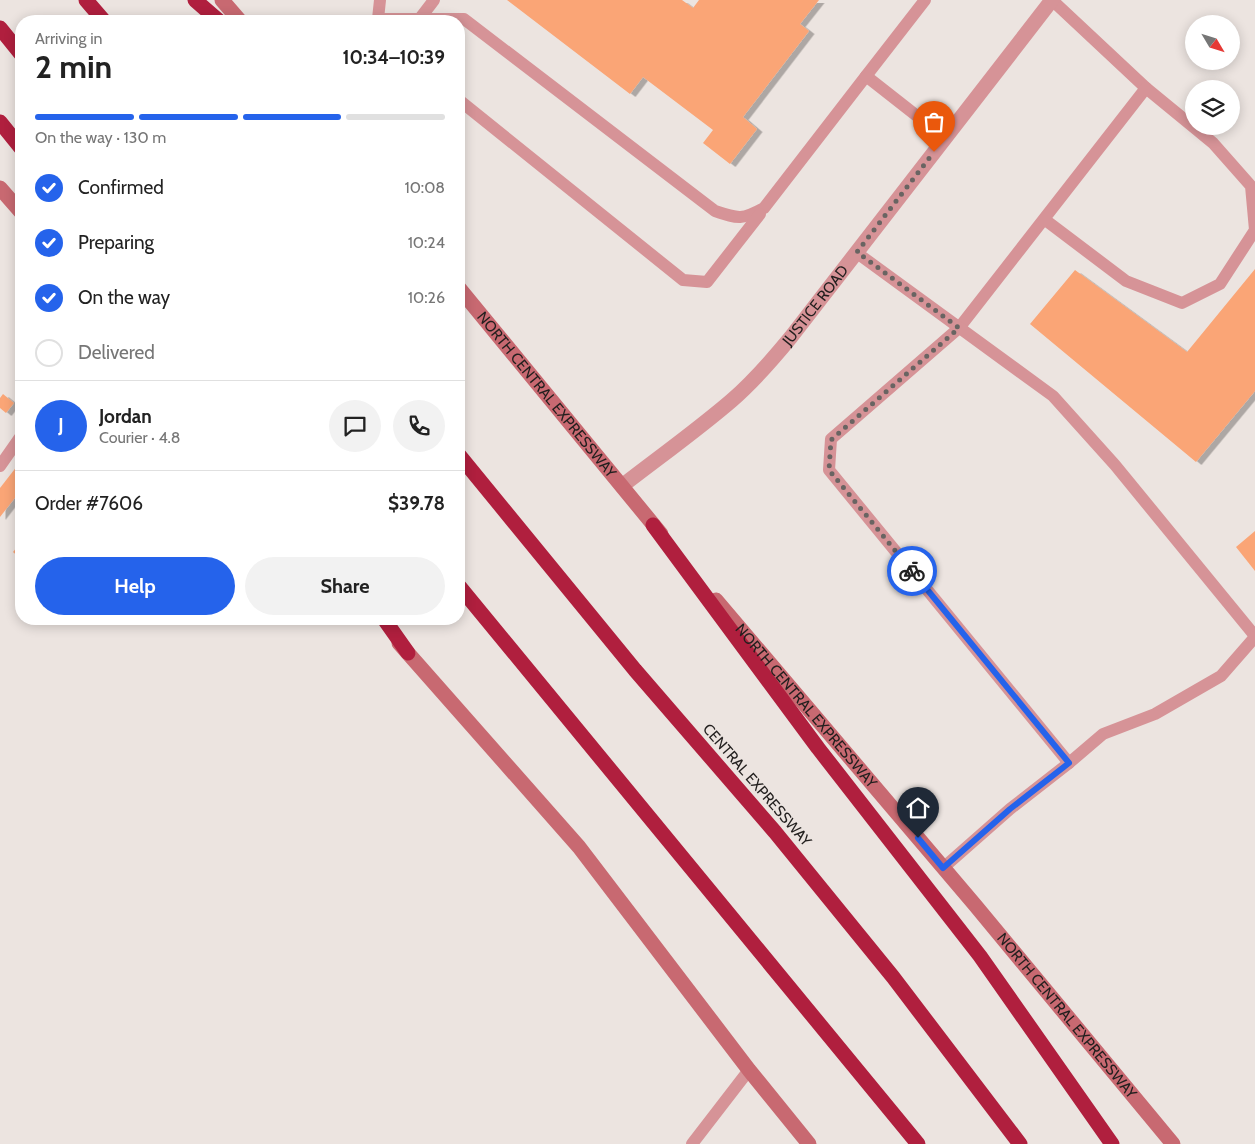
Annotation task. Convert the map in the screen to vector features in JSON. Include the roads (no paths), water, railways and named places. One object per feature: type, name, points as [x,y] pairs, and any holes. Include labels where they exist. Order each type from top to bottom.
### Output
[{"type":"highway","points":[[86,0],[99,15]]},
{"type":"highway","points":[[195,0],[212,15]]},
{"type":"highway","points":[[0,28],[15,47]]},
{"type":"highway","points":[[0,122],[15,141]]},
{"type":"highway","name":"CENTRAL EXPRESSWAY","points":[[465,462],[634,670],[800,863],[893,978],[1020,1144]]},
{"type":"highway","points":[[653,525],[812,740],[980,956],[1112,1144]]},
{"type":"highway","points":[[465,593],[918,1144]]},
{"type":"highway","points":[[388,625],[408,653]]},
{"type":"main road","points":[[222,0],[235,15]]},
{"type":"main road","points":[[0,188],[15,205]]},
{"type":"main road","name":"NORTH CENTRAL EXPRESSWAY","points":[[465,295],[653,525],[1173,1144]]},
{"type":"main road","points":[[384,625],[579,847],[749,1070],[809,1144]]},
{"type":"street","name":"JUSTICE ROAD","points":[[622,486],[719,411],[753,380],[778,352],[1052,0]]},
{"type":"lane","points":[[377,15],[380,0]]},
{"type":"lane","points":[[423,15],[434,0]]},
{"type":"lane","points":[[465,105],[683,280],[707,282],[925,0]]},
{"type":"lane","points":[[1044,219],[1126,280],[1182,302],[1220,284],[1254,230],[1251,186],[1213,143],[1146,88],[1052,0]]},
{"type":"lane","points":[[465,20],[715,210],[733,217],[746,218],[764,208]]},
{"type":"lane","points":[[866,76],[946,138]]},
{"type":"lane","points":[[1069,763],[829,470],[831,440],[959,328],[1146,88]]},
{"type":"lane","points":[[857,252],[1053,396],[1115,465],[1255,636],[1221,676],[1155,714],[1103,734],[1010,809],[943,868]]},
{"type":"lane","points":[[0,466],[15,445]]},
{"type":"lane","points":[[692,1144],[749,1070]]}]
